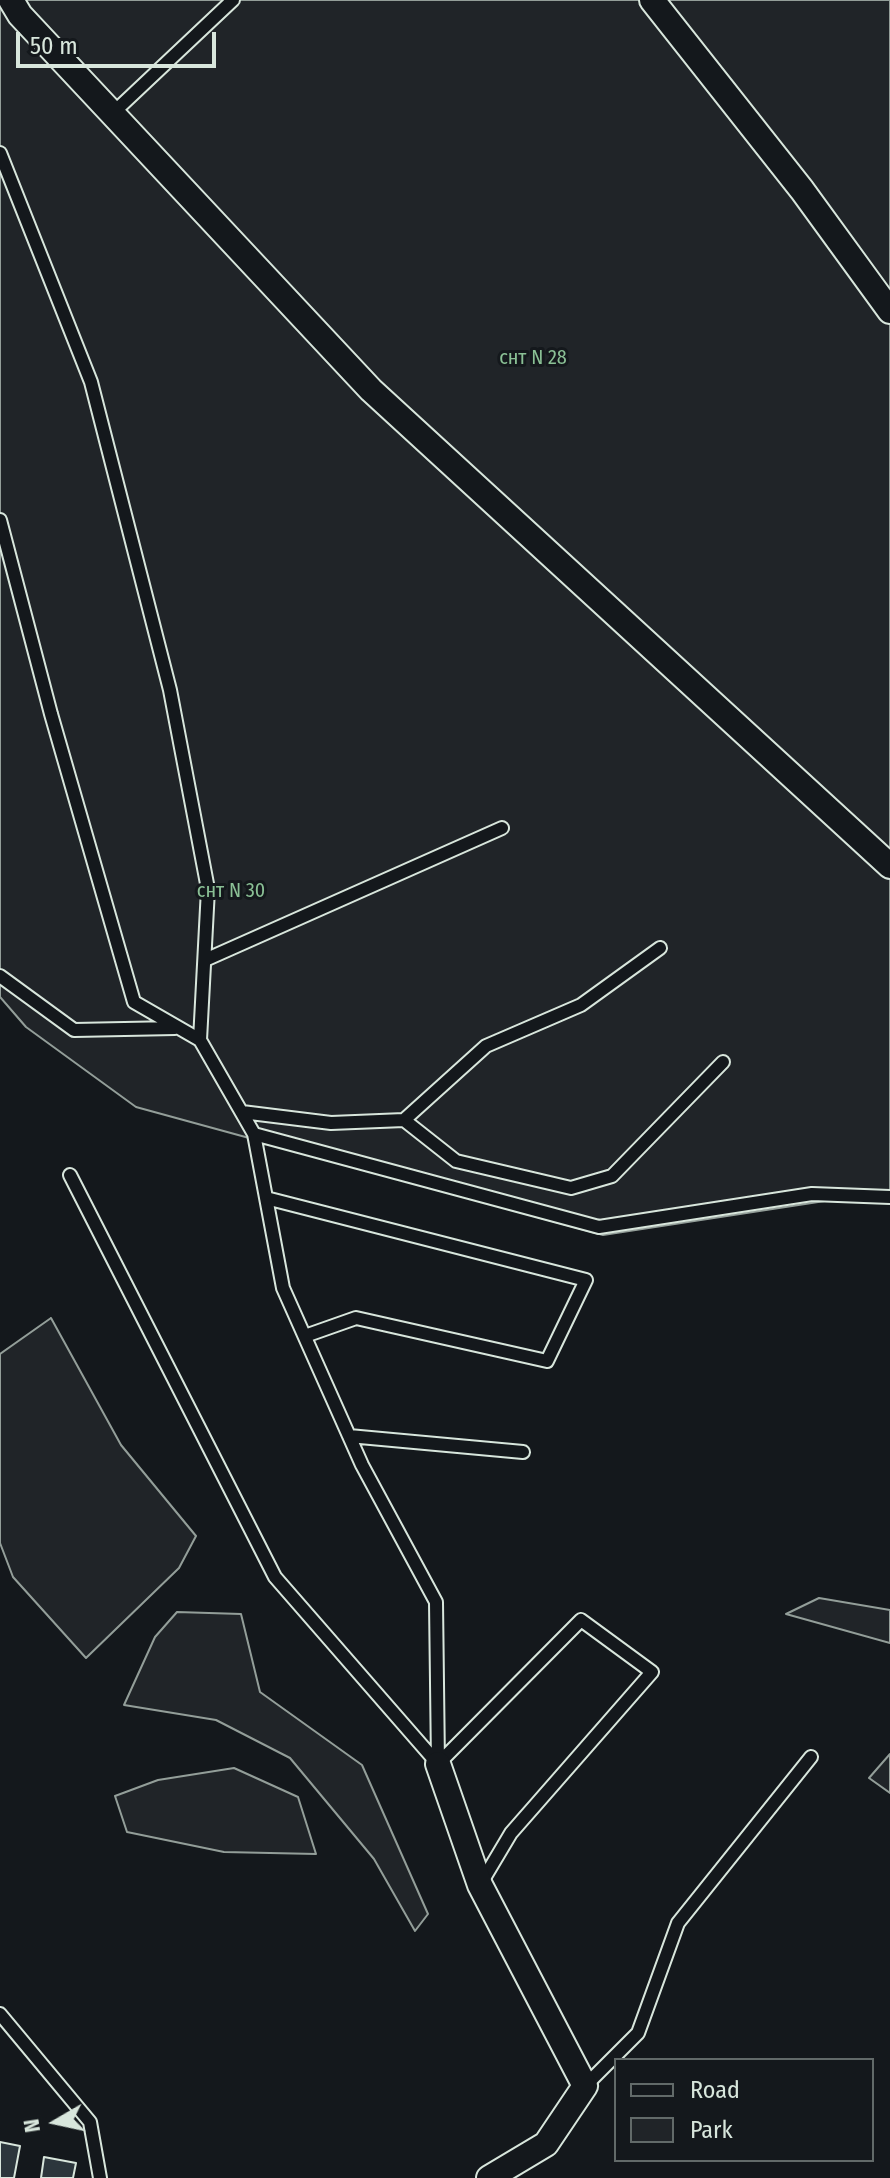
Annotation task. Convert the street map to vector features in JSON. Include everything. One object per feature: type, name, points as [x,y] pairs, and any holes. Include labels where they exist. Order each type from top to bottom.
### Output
[{"type":"street","points":[[11,0],[20,15],[371,390],[890,866]]},
{"type":"street","points":[[652,0],[802,190],[890,311]]},
{"type":"street","points":[[438,1764],[480,1885],[585,2086],[546,2144],[489,2178]]},
{"type":"lane","points":[[112,114],[233,0]]},
{"type":"lane","points":[[0,153],[91,382],[166,675],[208,889],[200,1040]]},
{"type":"lane","points":[[0,520],[134,1002],[200,1040],[254,1134],[283,1288],[362,1465],[436,1602],[438,1764]]},
{"type":"lane","points":[[205,960],[502,828]]},
{"type":"lane","points":[[242,1112],[331,1123],[404,1120],[486,1046],[581,1005],[660,948]]},
{"type":"lane","points":[[0,976],[74,1030],[179,1027]]},
{"type":"lane","points":[[404,1120],[456,1161],[571,1188],[612,1176],[723,1062]]},
{"type":"lane","points":[[254,1134],[599,1227],[812,1194],[890,1197]]},
{"type":"lane","points":[[70,1175],[275,1577],[438,1764]]},
{"type":"lane","points":[[266,1198],[586,1280],[547,1361],[356,1318],[305,1336]]},
{"type":"lane","points":[[349,1436],[523,1452]]},
{"type":"lane","points":[[438,1764],[581,1620],[652,1672],[511,1833],[480,1885]]},
{"type":"lane","points":[[585,2086],[638,2033],[678,1923],[811,1757]]},
{"type":"lane","points":[[0,2014],[90,2122],[100,2178]]},
{"type":"green space","name":"снт N 28","points":[[0,0],[890,0],[890,1191],[603,1235],[136,1107],[26,1027],[0,997]]},
{"type":"green space","points":[[51,1318],[121,1445],[196,1536],[179,1568],[86,1658],[13,1577],[0,1543],[0,1354]]},
{"type":"green space","points":[[819,1598],[890,1610],[890,1643],[786,1614]]},
{"type":"green space","points":[[177,1612],[241,1614],[260,1692],[362,1765],[428,1914],[415,1931],[374,1859],[290,1758],[216,1720],[124,1705],[155,1637]]},
{"type":"green space","points":[[890,1754],[890,1793],[869,1778]]},
{"type":"green space","points":[[234,1768],[298,1797],[316,1854],[224,1852],[127,1832],[115,1796],[158,1780]]},
{"type":"building","points":[[0,2142],[20,2146],[14,2178],[0,2178]]},
{"type":"building","points":[[44,2157],[76,2163],[73,2178],[41,2178]]},
{"type":"park label","name":"снт N 30","points":[[231,891]]}]
